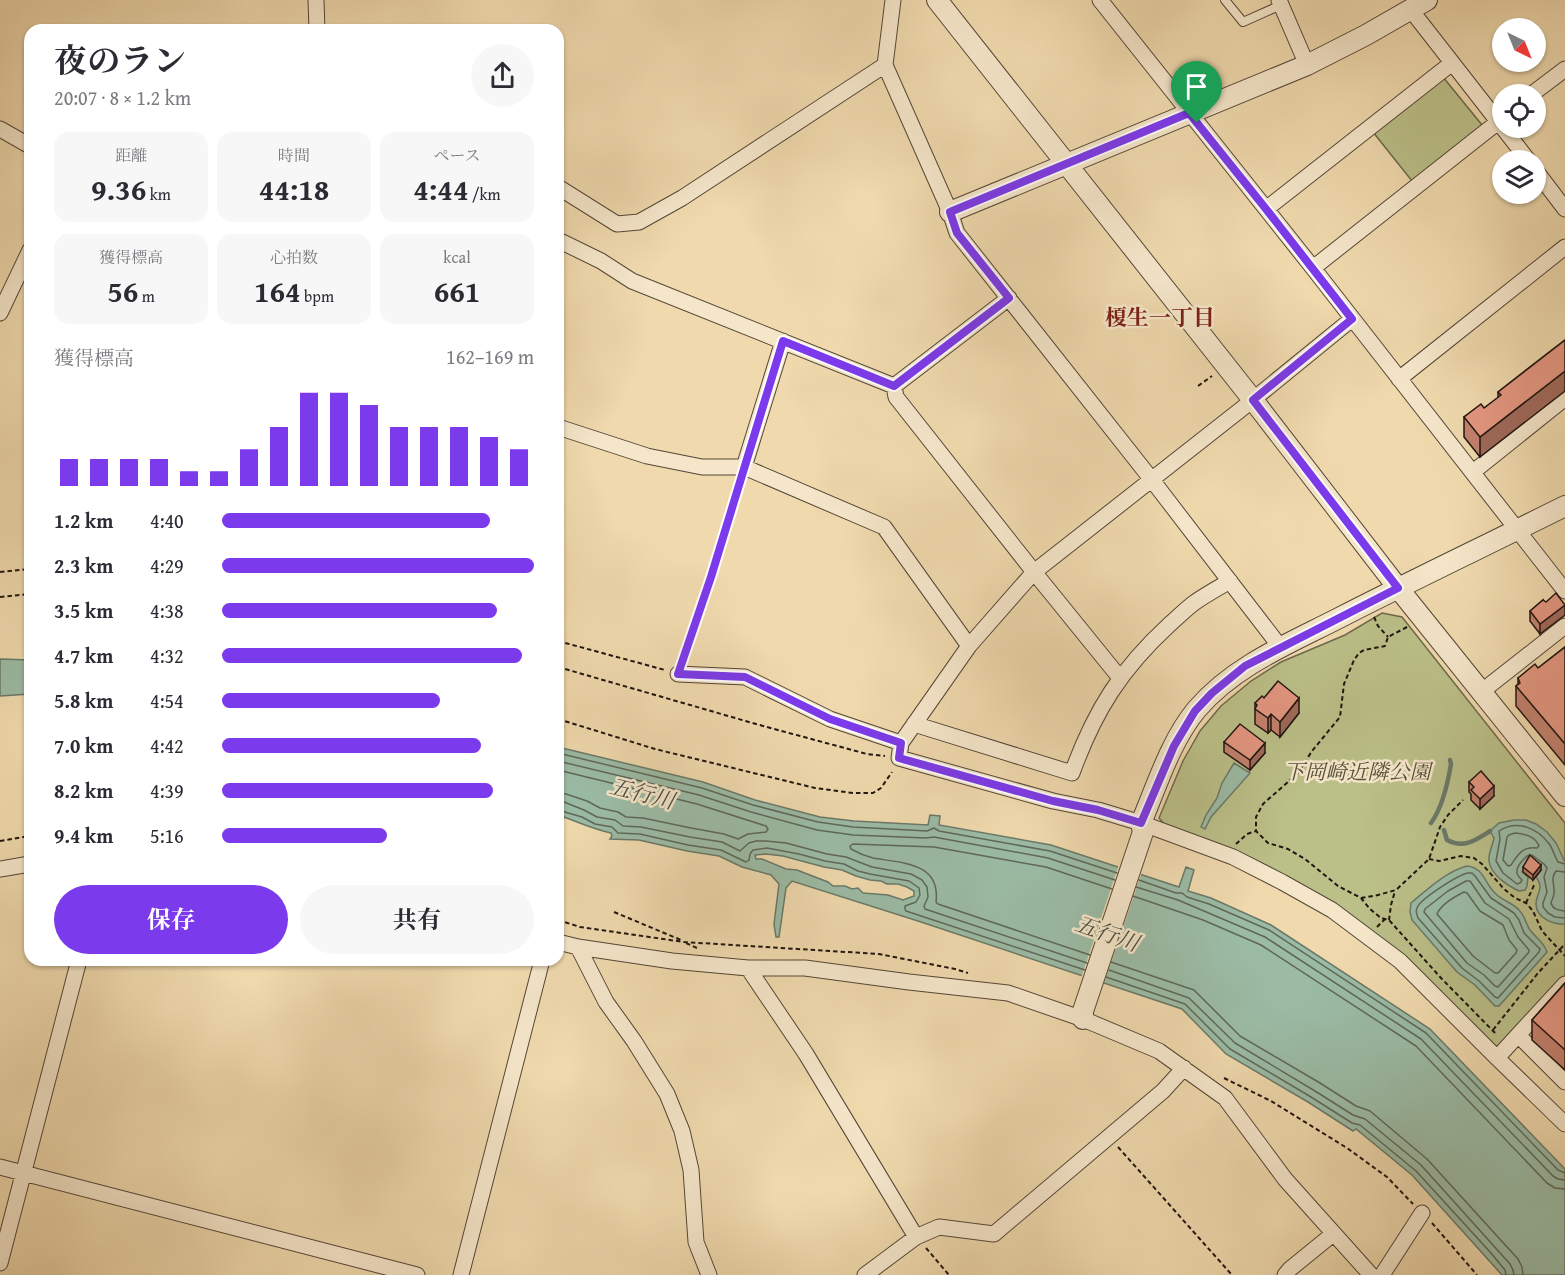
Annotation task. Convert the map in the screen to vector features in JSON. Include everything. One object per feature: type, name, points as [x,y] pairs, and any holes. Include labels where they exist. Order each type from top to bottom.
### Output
[{"type":"street","points":[[316,0],[317,24]]},
{"type":"street","points":[[893,0],[885,65],[950,212],[957,233],[1281,648]]},
{"type":"street","points":[[937,0],[1253,400],[1398,588],[1565,796]]},
{"type":"street","points":[[1100,0],[1565,591]]},
{"type":"street","points":[[1280,2],[1307,65]]},
{"type":"street","points":[[950,212],[1307,65],[1419,5],[1452,63],[1492,110]]},
{"type":"street","points":[[1266,209],[1452,63]]},
{"type":"street","points":[[564,191],[617,224],[639,222],[682,198],[885,65]]},
{"type":"street","points":[[1545,84],[1565,69]]},
{"type":"street","points":[[1313,268],[1492,126]]},
{"type":"street","points":[[0,129],[24,143]]},
{"type":"street","points":[[1546,184],[1565,209]]},
{"type":"street","points":[[564,243],[601,261],[632,281],[894,386]]},
{"type":"street","points":[[1400,379],[1565,248]]},
{"type":"street","points":[[0,314],[24,263]]},
{"type":"street","points":[[894,386],[1009,298]]},
{"type":"street","points":[[900,750],[914,724],[969,646],[1034,572],[1352,319]]},
{"type":"street","points":[[744,467],[783,341]]},
{"type":"street","points":[[894,386],[896,397],[1120,678]]},
{"type":"street","points":[[1473,472],[1565,398]]},
{"type":"street","points":[[564,429],[647,456],[702,467],[744,467],[885,527],[969,646]]},
{"type":"street","points":[[1083,1015],[1142,827],[1174,746],[1195,711],[1212,693],[1245,666],[1565,506]]},
{"type":"street","points":[[914,724],[1072,773],[1084,740],[1108,695],[1147,645],[1194,603],[1230,581]]},
{"type":"street","points":[[1481,692],[1565,626]]},
{"type":"street","points":[[678,674],[745,677],[900,750],[1053,801],[1098,810],[1229,856],[1282,882],[1332,910],[1400,961],[1565,1124]]},
{"type":"street","points":[[0,869],[24,865]]},
{"type":"street","points":[[564,944],[672,961],[748,968],[805,968],[1008,993],[1083,1015],[1159,1051],[1225,1098],[1285,1179],[1371,1275]]},
{"type":"street","points":[[578,947],[606,1002],[667,1094],[682,1131],[691,1170],[696,1242],[709,1275]]},
{"type":"street","points":[[0,1263],[77,966]]},
{"type":"street","points":[[461,1275],[540,966]]},
{"type":"street","points":[[748,968],[806,1054],[916,1237]]},
{"type":"street","points":[[1497,1058],[1565,984]]},
{"type":"street","points":[[1513,1041],[1565,1082]]},
{"type":"street","points":[[865,1275],[916,1237],[939,1227],[994,1234],[1163,1091],[1184,1068]]},
{"type":"street","points":[[0,1167],[417,1275]]},
{"type":"street","points":[[1382,1275],[1422,1213]]},
{"type":"street","points":[[1285,1275],[1333,1234]]},
{"type":"lane","points":[[1225,0],[1243,22],[1280,2]]},
{"type":"path","points":[[1198,386],[1216,372]]},
{"type":"path","points":[[564,643],[678,674],[711,577],[744,467]]},
{"type":"path","points":[[0,572],[24,570]]},
{"type":"path","points":[[0,597],[24,595]]},
{"type":"path","points":[[1373,614],[1378,626],[1388,637]]},
{"type":"path","points":[[1410,625],[1388,637],[1385,646],[1359,653],[1344,684],[1340,717],[1312,751],[1298,773],[1263,804],[1256,817],[1256,831],[1268,843],[1288,849],[1305,859],[1338,886],[1360,898],[1381,918],[1389,920],[1441,978],[1493,1030],[1513,1041]]},
{"type":"path","points":[[564,669],[867,754],[900,750],[889,778],[881,788],[873,793],[853,793],[816,788],[655,749],[564,721]]},
{"type":"path","points":[[1360,898],[1396,890],[1429,859],[1440,827],[1463,800]]},
{"type":"path","points":[[1229,856],[1237,843],[1247,834],[1256,831]]},
{"type":"path","points":[[0,841],[24,837]]},
{"type":"path","points":[[1429,859],[1439,861],[1461,856],[1474,858],[1504,890],[1526,903],[1533,911],[1542,931],[1565,956]]},
{"type":"path","points":[[1526,903],[1535,883]]},
{"type":"path","points":[[1389,920],[1396,890]]},
{"type":"path","points":[[614,912],[705,952]]},
{"type":"path","points":[[564,922],[580,927],[684,942],[879,954],[955,969],[976,976]]},
{"type":"path","points":[[1493,1030],[1558,949],[1565,944]]},
{"type":"path","points":[[1219,1076],[1271,1101],[1347,1148],[1388,1178],[1478,1275]]},
{"type":"path","points":[[1109,1137],[1232,1275]]},
{"type":"path","points":[[916,1237],[949,1275]]},
{"type":"green space","points":[[1443,77],[1482,125],[1412,181],[1373,132]]},
{"type":"green space","name":"下岡崎近隣公園","points":[[1382,613],[1402,617],[1565,823],[1565,977],[1499,1048],[1491,1046],[1339,909],[1166,826],[1159,818],[1183,761],[1200,731],[1221,706],[1251,681],[1281,662],[1345,635]]},
{"type":"water","points":[[0,659],[24,660],[24,694],[0,696]]},
{"type":"water","name":"五行川","points":[[564,748],[703,782],[755,800],[820,817],[928,825],[930,815],[940,816],[939,825],[1051,845],[1179,887],[1186,867],[1194,870],[1188,891],[1211,898],[1271,925],[1430,1029],[1565,1169],[1565,1275],[1502,1275],[1412,1175],[1356,1129],[1353,1131],[1226,1054],[1182,1009],[792,881],[786,888],[779,937],[776,937],[774,924],[779,884],[771,875],[742,867],[719,856],[639,840],[610,839],[611,833],[564,817]],"holes":[[[755,855],[783,856],[887,884],[898,884],[914,891],[914,896],[903,900],[888,895],[863,893],[858,888],[833,886],[797,870],[786,869],[762,859],[756,859]]]},
{"type":"water","points":[[1234,763],[1250,773],[1211,817],[1205,829],[1201,827],[1206,815]]},
{"type":"water","points":[[1526,820],[1536,824],[1556,843],[1565,862],[1565,924],[1551,922],[1539,913],[1536,900],[1540,885],[1536,877],[1541,870],[1531,860],[1522,872],[1528,877],[1527,886],[1525,890],[1519,891],[1501,879],[1490,866],[1489,855],[1494,838],[1490,831],[1499,823]]},
{"type":"water","points":[[1467,866],[1481,873],[1496,894],[1519,910],[1530,930],[1547,952],[1499,1006],[1495,1006],[1475,985],[1457,972],[1412,920],[1410,912],[1411,903],[1430,887],[1451,872]]},
{"type":"pier","points":[[1119,864],[1142,872],[1103,986],[1081,978]]},
{"type":"building","points":[[1565,340],[1565,371],[1480,437],[1464,417],[1481,404],[1484,408],[1501,395],[1498,392]]},
{"type":"building","points":[[1556,593],[1565,605],[1540,624],[1530,611]]},
{"type":"building","points":[[1565,647],[1565,744],[1516,686],[1520,683],[1518,678],[1535,664],[1538,668]]},
{"type":"building","points":[[1278,681],[1299,698],[1280,722],[1271,714],[1268,718],[1255,709],[1257,705],[1255,703],[1262,696],[1264,698]]},
{"type":"building","points":[[1240,724],[1265,743],[1250,760],[1224,742]]},
{"type":"building","points":[[1481,771],[1494,786],[1480,799],[1471,790],[1474,787],[1469,782]]},
{"type":"building","points":[[1530,855],[1541,865],[1533,875],[1523,867]]},
{"type":"building","points":[[1565,983],[1565,1050],[1532,1020]]},
{"type":"waterway","points":[[1431,823],[1444,795],[1450,760]]},
{"type":"waterway","points":[[1444,830],[1447,840],[1459,844],[1475,840],[1490,831]]},
{"type":"district","name":"榎生一丁目","points":[[1160,317]]},
{"type":"route","points":[[1189,113],[1197,123],[1352,319],[1253,400],[1398,588],[1245,666],[1212,693],[1195,711],[1174,746],[1141,823],[899,758],[901,743],[830,719],[745,677],[678,674],[711,577],[783,341],[894,386],[1009,298],[957,233],[950,212],[1189,113]]}]
